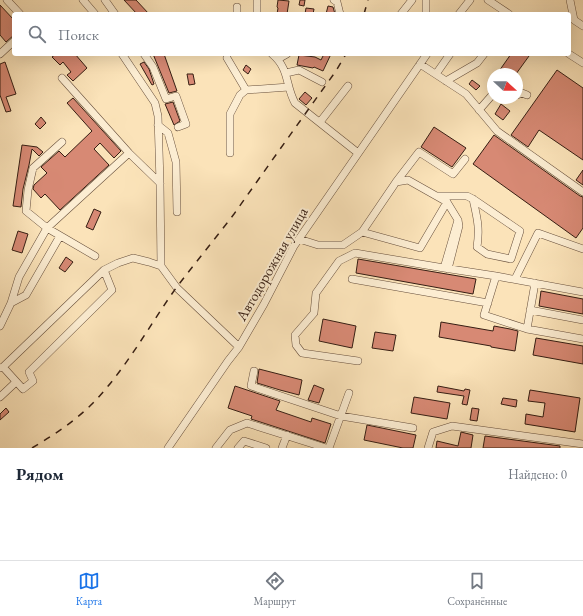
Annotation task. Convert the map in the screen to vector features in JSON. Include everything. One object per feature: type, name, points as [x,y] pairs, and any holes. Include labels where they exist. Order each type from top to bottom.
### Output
[{"type":"street","points":[[6,0],[18,12]]},
{"type":"street","points":[[83,0],[93,12]]},
{"type":"street","points":[[105,0],[114,12]]},
{"type":"street","points":[[257,0],[257,12]]},
{"type":"street","points":[[334,0],[337,2],[340,12]]},
{"type":"street","points":[[403,12],[412,0]]},
{"type":"street","points":[[426,0],[426,12]]},
{"type":"street","points":[[461,12],[470,0]]},
{"type":"street","points":[[488,0],[506,12]]},
{"type":"street","points":[[570,0],[574,20],[583,26]]},
{"type":"street","points":[[0,54],[12,43]]},
{"type":"street","points":[[571,55],[583,63]]},
{"type":"street","points":[[123,56],[155,103],[158,116],[161,266],[177,288],[239,347]]},
{"type":"street","points":[[145,56],[153,68],[166,99],[176,96],[186,124],[178,127]]},
{"type":"street","points":[[275,56],[286,73],[295,103],[358,153]]},
{"type":"street","name":"Автодорожная улица","points":[[168,448],[228,360],[239,347],[264,304],[294,246],[426,56]]},
{"type":"street","points":[[436,74],[449,56]]},
{"type":"street","points":[[446,81],[477,63],[482,56]]},
{"type":"street","points":[[227,58],[246,90]]},
{"type":"street","points":[[420,64],[466,94],[497,131],[583,192]]},
{"type":"street","points":[[286,73],[299,70],[322,82]]},
{"type":"street","points":[[62,78],[129,153],[160,183]]},
{"type":"street","points":[[320,122],[348,86]]},
{"type":"street","points":[[230,153],[230,114],[240,95],[246,90],[289,87]]},
{"type":"street","points":[[523,93],[527,95]]},
{"type":"street","points":[[479,110],[487,101]]},
{"type":"street","points":[[158,125],[168,133],[176,162],[177,212]]},
{"type":"street","points":[[62,142],[33,168],[28,190],[26,211],[47,228],[95,256]]},
{"type":"street","points":[[299,239],[318,245],[343,245],[362,232],[396,182],[419,152],[453,174],[465,159]]},
{"type":"street","points":[[0,326],[11,303],[19,277],[47,228],[129,153]]},
{"type":"street","points":[[396,182],[408,180],[447,202],[458,220],[459,226],[446,268]]},
{"type":"street","points":[[437,196],[468,196],[473,199],[520,231],[511,259],[486,254],[478,247],[478,223],[473,199]]},
{"type":"street","points":[[362,232],[420,248],[447,202]]},
{"type":"street","points":[[515,279],[538,233],[583,249]]},
{"type":"street","points":[[11,303],[26,295],[60,236]]},
{"type":"street","points":[[358,361],[302,353],[296,345],[295,335],[314,314],[316,292],[339,261],[355,253],[515,279],[583,292]]},
{"type":"street","points":[[104,270],[112,290],[29,372],[33,381],[23,389],[1,368],[104,270],[133,258],[161,266]]},
{"type":"street","points":[[496,276],[484,315],[527,329],[583,338]]},
{"type":"street","points":[[352,278],[488,303]]},
{"type":"street","points":[[527,329],[536,283]]},
{"type":"street","points":[[530,310],[583,320]]},
{"type":"street","points":[[254,371],[251,386],[340,416],[413,428]]},
{"type":"street","points":[[0,397],[16,382]]},
{"type":"street","points":[[216,448],[230,430],[247,423],[328,448],[349,393]]},
{"type":"street","points":[[428,448],[433,432],[452,426],[583,444]]},
{"type":"street","points":[[282,448],[287,435]]},
{"type":"street","points":[[238,448],[244,441],[266,448]]},
{"type":"building","points":[[124,0],[136,0],[147,12],[135,12]]},
{"type":"building","points":[[278,0],[289,1],[287,12],[277,12]]},
{"type":"building","points":[[300,0],[305,0],[304,6],[299,5]]},
{"type":"building","points":[[0,5],[12,18],[12,37],[6,42],[0,35]]},
{"type":"building","points":[[328,6],[333,7],[334,12],[326,12]]},
{"type":"building","points":[[306,8],[314,9],[313,12],[305,12]]},
{"type":"building","points":[[77,56],[87,68],[73,81],[67,75],[71,72],[63,62],[60,65],[52,57]]},
{"type":"building","points":[[154,56],[165,56],[177,91],[169,93]]},
{"type":"building","points":[[299,56],[315,57],[321,60],[323,56],[330,56],[323,71],[314,67],[297,65]]},
{"type":"building","points":[[510,56],[529,56],[520,68],[501,68]]},
{"type":"building","points":[[5,62],[16,94],[6,97],[11,111],[6,112],[0,95],[0,64]]},
{"type":"building","points":[[144,62],[149,69],[154,84],[152,85],[140,64]]},
{"type":"building","points":[[246,65],[251,69],[248,74],[243,70]]},
{"type":"building","points":[[557,70],[583,88],[583,160],[539,130],[528,147],[511,135]]},
{"type":"building","points":[[187,74],[193,74],[195,84],[189,85]]},
{"type":"building","points":[[472,80],[480,86],[476,90],[469,84]]},
{"type":"building","points":[[305,92],[312,98],[306,105],[299,99]]},
{"type":"building","points":[[73,98],[121,151],[114,158],[100,143],[94,149],[109,165],[60,210],[45,194],[41,198],[33,189],[34,185],[47,173],[41,167],[59,151],[65,157],[92,131],[67,103]]},
{"type":"building","points":[[173,102],[180,121],[174,125],[165,104]]},
{"type":"building","points":[[501,104],[510,111],[503,120],[495,114]]},
{"type":"building","points":[[41,117],[46,123],[40,129],[35,124]]},
{"type":"building","points":[[434,127],[466,148],[452,167],[421,147]]},
{"type":"building","points":[[494,135],[583,197],[583,228],[576,238],[473,164]]},
{"type":"building","points":[[22,145],[37,147],[43,152],[39,156],[32,149],[23,189],[21,207],[13,206]]},
{"type":"building","points":[[583,170],[583,185],[576,180]]},
{"type":"building","points":[[94,209],[101,212],[93,230],[86,227]]},
{"type":"building","points":[[18,231],[28,234],[22,253],[12,250]]},
{"type":"building","points":[[66,257],[73,262],[65,272],[59,268]]},
{"type":"building","points":[[358,259],[476,279],[473,294],[356,273]]},
{"type":"building","points":[[541,291],[583,299],[583,314],[539,306]]},
{"type":"building","points":[[323,319],[356,326],[352,348],[319,341]]},
{"type":"building","points":[[441,322],[493,331],[494,326],[518,331],[515,351],[439,337]]},
{"type":"building","points":[[375,332],[396,335],[393,351],[372,348]]},
{"type":"building","points":[[536,338],[583,346],[583,364],[533,355]]},
{"type":"building","points":[[259,369],[302,380],[299,395],[257,383]]},
{"type":"building","points":[[314,385],[324,389],[319,403],[308,400]]},
{"type":"building","points":[[235,386],[280,401],[276,410],[311,422],[312,418],[331,424],[325,443],[251,419],[252,416],[228,408]]},
{"type":"building","points":[[438,386],[464,391],[465,389],[470,390],[467,405],[462,404],[464,396],[437,392]]},
{"type":"building","points":[[530,390],[580,398],[575,432],[525,424],[526,414],[543,417],[545,403],[528,401]]},
{"type":"building","points":[[414,397],[450,403],[447,419],[411,413]]},
{"type":"building","points":[[503,398],[517,400],[516,407],[501,404]]},
{"type":"building","points":[[6,408],[9,412],[0,420],[0,414]]},
{"type":"building","points":[[472,408],[479,409],[477,421],[470,420]]},
{"type":"building","points":[[367,425],[416,435],[413,448],[403,448],[364,440]]},
{"type":"building","points":[[461,432],[473,435],[471,448],[436,448],[437,441],[458,446]]},
{"type":"building","points":[[485,436],[560,446],[560,448],[483,448]]},
{"type":"railway","points":[[365,12],[368,0]]},
{"type":"railway","points":[[32,448],[72,422],[105,390],[137,347],[176,288],[234,214],[336,71],[345,56]]}]
